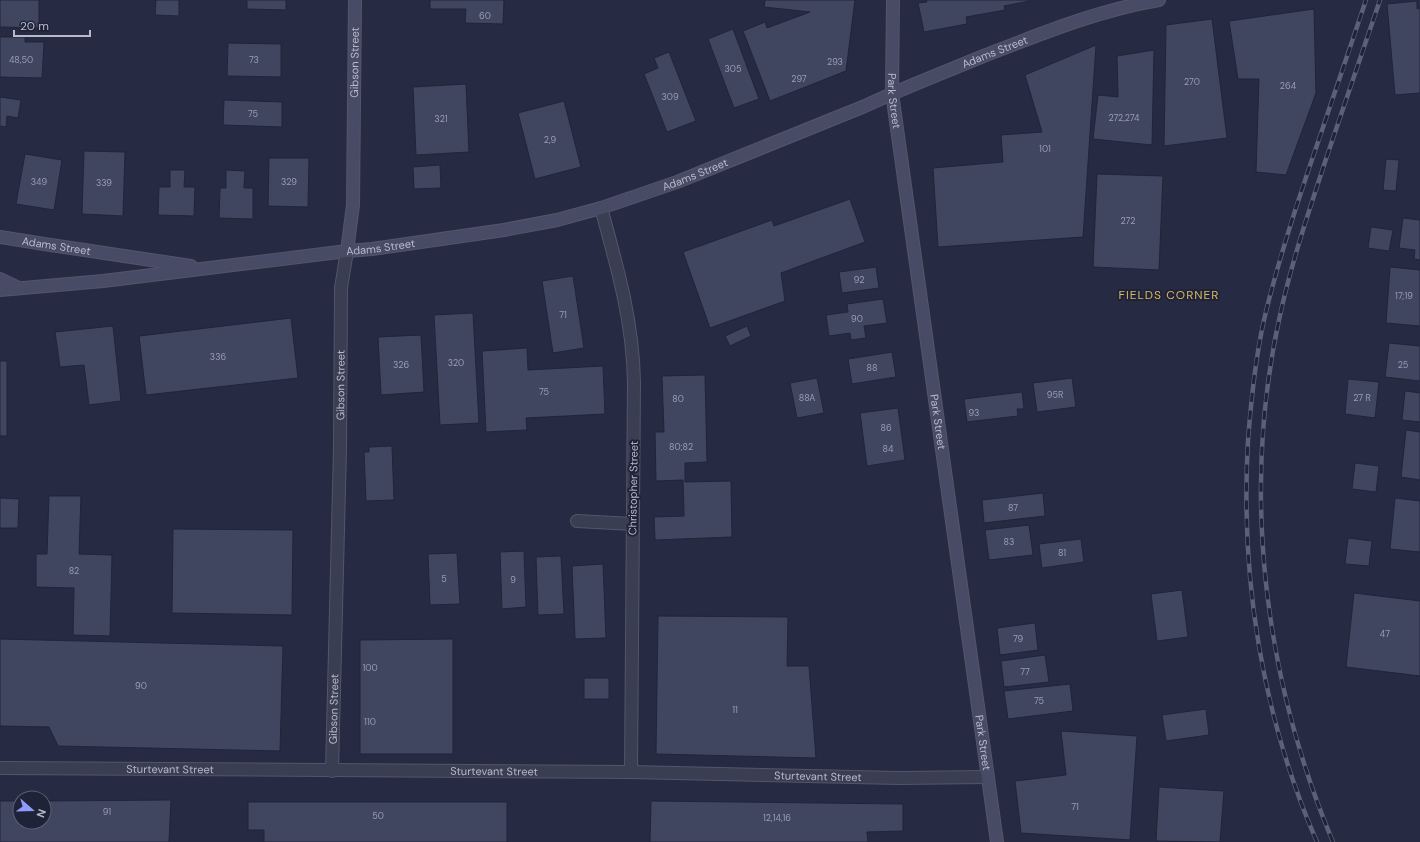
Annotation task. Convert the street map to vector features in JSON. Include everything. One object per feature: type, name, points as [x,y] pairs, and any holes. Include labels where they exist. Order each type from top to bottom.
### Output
[{"type":"main road","name":"Gibson Street","points":[[347,251],[353,205],[355,0]]},
{"type":"main road","name":"Park Street","points":[[893,0],[892,93],[997,842]]},
{"type":"main road","name":"Adams Street","points":[[0,290],[103,281],[380,248],[504,230],[557,220],[601,208],[677,182],[865,106],[892,93],[1068,24],[1109,11],[1159,0]]},
{"type":"main road","name":"Adams Street","points":[[0,236],[44,244],[208,268]]},
{"type":"main road","points":[[0,279],[19,288]]},
{"type":"street","name":"Christopher Street","points":[[601,208],[622,289],[632,345],[634,382],[631,772]]},
{"type":"street","name":"Gibson Street","points":[[332,772],[340,454],[341,288],[347,251]]},
{"type":"street","points":[[577,521],[632,524]]},
{"type":"street","name":"Sturtevant Street","points":[[0,768],[332,772],[631,772],[891,778],[988,777]]},
{"type":"building","points":[[0,0],[39,0],[39,28],[0,27]]},
{"type":"building","points":[[156,0],[179,0],[179,16],[155,15]]},
{"type":"building","points":[[247,0],[286,0],[286,10],[247,9]]},
{"type":"building","points":[[430,0],[504,0],[503,24],[465,23],[466,9],[430,9]]},
{"type":"building","points":[[765,0],[855,0],[846,71],[770,101],[743,31],[765,22],[767,28],[810,12],[764,7]]},
{"type":"building","points":[[926,0],[1030,1],[1004,6],[1005,10],[966,17],[967,24],[924,32],[918,3],[927,2]]},
{"type":"building","points":[[1417,1],[1417,9],[1420,8],[1420,93],[1395,95],[1387,4]]},
{"type":"building","points":[[1314,9],[1316,93],[1286,175],[1256,172],[1259,79],[1238,79],[1229,21]]},
{"type":"building","points":[[1212,19],[1227,138],[1164,146],[1166,25]]},
{"type":"building","points":[[733,29],[759,99],[734,108],[708,39]]},
{"type":"building","points":[[0,37],[25,37],[25,42],[44,42],[42,78],[0,77]]},
{"type":"building","points":[[228,43],[281,44],[281,77],[227,76]]},
{"type":"building","points":[[1096,45],[1083,237],[938,247],[933,168],[1003,162],[1001,135],[1042,132],[1025,75]]},
{"type":"building","points":[[1154,50],[1152,145],[1093,139],[1098,95],[1118,97],[1117,56]]},
{"type":"building","points":[[669,52],[696,121],[667,132],[644,74],[658,68],[654,58]]},
{"type":"building","points":[[466,84],[469,152],[416,155],[413,87]]},
{"type":"building","points":[[0,97],[21,100],[18,118],[7,116],[6,127],[0,126]]},
{"type":"building","points":[[224,100],[282,102],[282,127],[223,125]]},
{"type":"building","points":[[564,101],[581,167],[535,179],[518,113]]},
{"type":"building","points":[[84,151],[125,152],[123,216],[82,214]]},
{"type":"building","points":[[25,154],[62,160],[54,210],[16,204]]},
{"type":"building","points":[[269,158],[309,158],[308,207],[268,206]]},
{"type":"building","points":[[1386,159],[1399,160],[1396,191],[1383,190]]},
{"type":"building","points":[[440,165],[441,188],[414,189],[413,167]]},
{"type":"building","points":[[170,170],[185,170],[184,187],[195,187],[194,216],[158,215],[159,187],[170,187]]},
{"type":"building","points":[[226,170],[245,171],[244,188],[253,188],[253,219],[219,218],[220,188],[226,188]]},
{"type":"building","points":[[1097,174],[1163,176],[1159,270],[1093,267]]},
{"type":"building","points":[[850,199],[865,242],[781,273],[785,301],[710,328],[683,252],[772,220],[774,226]]},
{"type":"building","points":[[1403,218],[1420,220],[1420,260],[1414,259],[1415,250],[1399,248]]},
{"type":"building","points":[[1371,227],[1393,230],[1389,251],[1368,248]]},
{"type":"building","points":[[876,267],[879,288],[842,293],[839,272]]},
{"type":"building","points":[[1390,267],[1420,270],[1420,326],[1386,323]]},
{"type":"building","points":[[573,276],[584,348],[553,353],[542,281]]},
{"type":"building","points":[[883,299],[887,323],[864,326],[866,338],[851,340],[850,333],[829,336],[826,315],[848,312],[847,304]]},
{"type":"building","points":[[473,313],[479,423],[440,425],[434,315]]},
{"type":"building","points":[[291,318],[298,378],[146,395],[139,336]]},
{"type":"building","points":[[113,326],[121,401],[89,405],[84,365],[60,367],[55,332]]},
{"type":"building","points":[[747,326],[751,336],[730,346],[725,336]]},
{"type":"building","points":[[421,335],[424,392],[381,395],[378,337]]},
{"type":"building","points":[[1389,343],[1420,346],[1420,381],[1385,377]]},
{"type":"building","points":[[527,348],[528,370],[603,366],[605,414],[526,418],[527,430],[486,432],[482,351]]},
{"type":"building","points":[[892,352],[896,377],[852,384],[848,359]]},
{"type":"building","points":[[0,361],[7,361],[7,436],[0,436]]},
{"type":"building","points":[[705,375],[707,462],[685,463],[685,482],[731,481],[732,537],[655,540],[654,517],[684,516],[683,480],[656,481],[655,432],[664,432],[662,376]]},
{"type":"building","points":[[817,378],[824,413],[797,418],[790,383]]},
{"type":"building","points":[[1072,378],[1076,407],[1037,412],[1033,383]]},
{"type":"building","points":[[1348,379],[1379,382],[1375,418],[1345,414]]},
{"type":"building","points":[[1405,391],[1420,393],[1420,422],[1402,420]]},
{"type":"building","points":[[1022,392],[1024,409],[1017,409],[1018,416],[967,422],[964,399]]},
{"type":"building","points":[[898,408],[905,460],[867,466],[860,413]]},
{"type":"building","points":[[1406,430],[1420,432],[1420,480],[1401,477]]},
{"type":"building","points":[[392,446],[394,500],[366,501],[364,452],[369,452],[369,447]]},
{"type":"building","points":[[1355,463],[1379,466],[1376,492],[1352,489]]},
{"type":"building","points":[[1043,493],[1045,516],[984,523],[982,500]]},
{"type":"building","points":[[49,496],[81,496],[79,554],[112,555],[110,636],[73,635],[74,588],[36,587],[36,554],[47,554]]},
{"type":"building","points":[[0,498],[19,499],[18,528],[0,528]]},
{"type":"building","points":[[1395,498],[1420,501],[1420,552],[1390,549]]},
{"type":"building","points":[[1029,525],[1033,555],[989,560],[985,530]]},
{"type":"building","points":[[173,529],[293,530],[292,615],[172,613]]},
{"type":"building","points":[[1348,538],[1372,541],[1369,566],[1345,564]]},
{"type":"building","points":[[1081,539],[1084,562],[1042,568],[1039,544]]},
{"type":"building","points":[[524,551],[526,607],[502,609],[500,552]]},
{"type":"building","points":[[457,553],[460,604],[430,605],[428,554]]},
{"type":"building","points":[[561,556],[564,614],[538,615],[536,557]]},
{"type":"building","points":[[603,564],[606,638],[575,639],[572,566]]},
{"type":"building","points":[[1182,590],[1188,637],[1157,641],[1151,594]]},
{"type":"building","points":[[1354,593],[1420,601],[1420,676],[1346,667]]},
{"type":"building","points":[[658,616],[788,617],[787,666],[809,666],[816,758],[656,754]]},
{"type":"building","points":[[1035,623],[1038,650],[1000,655],[997,628]]},
{"type":"building","points":[[0,639],[283,646],[280,751],[58,746],[49,727],[0,726]]},
{"type":"building","points":[[453,639],[453,754],[360,754],[360,640]]},
{"type":"building","points":[[1045,655],[1049,682],[1004,687],[1001,661]]},
{"type":"building","points":[[584,678],[609,678],[609,699],[584,699]]},
{"type":"building","points":[[1070,684],[1073,711],[1008,719],[1004,691]]},
{"type":"building","points":[[1206,709],[1209,735],[1166,741],[1162,715]]},
{"type":"building","points":[[1061,731],[1137,736],[1130,840],[1021,833],[1015,781],[1066,775]]},
{"type":"building","points":[[1159,787],[1224,791],[1220,842],[1156,841]]},
{"type":"building","points":[[171,800],[169,842],[0,842],[0,801],[12,801],[12,830],[52,830],[52,801]]},
{"type":"building","points":[[651,801],[903,804],[903,831],[867,832],[868,842],[650,842]]},
{"type":"building","points":[[248,802],[507,802],[507,842],[264,842],[264,830],[248,830]]},
{"type":"railway","points":[[1317,842],[1298,794],[1282,745],[1269,696],[1259,646],[1252,595],[1248,544],[1246,492],[1248,441],[1258,350],[1275,276],[1302,188],[1366,0]]},
{"type":"railway","points":[[1333,842],[1310,780],[1291,717],[1276,652],[1266,586],[1261,519],[1262,452],[1268,386],[1279,320],[1289,278],[1314,194],[1380,0]]},
{"type":"district","name":"FIELDS CORNER","points":[[1169,295]]}]
